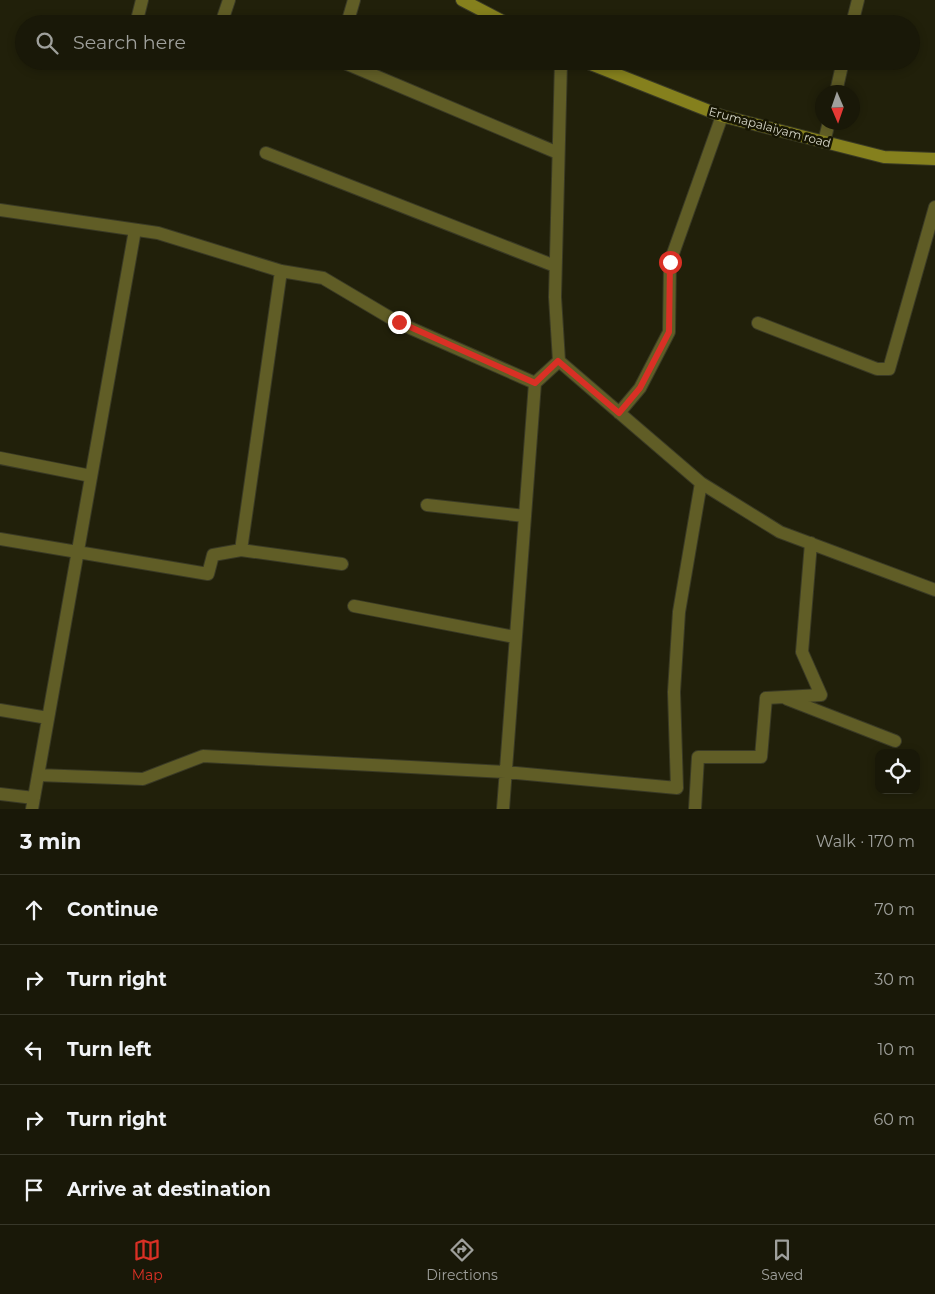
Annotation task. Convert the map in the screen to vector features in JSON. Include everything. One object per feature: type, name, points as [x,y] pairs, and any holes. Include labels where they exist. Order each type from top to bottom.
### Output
[{"type":"main road","points":[[462,0],[491,15]]},
{"type":"main road","name":"Erumapalaiyam road","points":[[606,70],[722,116],[884,157],[935,159]]},
{"type":"street","points":[[138,15],[142,0]]},
{"type":"street","points":[[224,15],[228,0]]},
{"type":"street","points":[[350,15],[354,0]]},
{"type":"street","points":[[854,15],[858,0]]},
{"type":"street","points":[[361,70],[558,153]]},
{"type":"street","points":[[561,70],[555,297],[558,361],[701,483],[780,532],[935,590]]},
{"type":"street","points":[[838,85],[841,70]]},
{"type":"street","points":[[619,413],[640,388],[669,332],[670,262],[722,116]]},
{"type":"street","points":[[824,142],[827,130]]},
{"type":"street","points":[[266,153],[556,266]]},
{"type":"street","points":[[0,210],[158,233],[281,271],[323,278],[399,322],[535,383]]},
{"type":"street","points":[[758,323],[877,369],[889,368],[935,210]]},
{"type":"street","points":[[0,794],[33,803],[135,230]]},
{"type":"street","points":[[240,550],[281,271]]},
{"type":"street","points":[[503,809],[535,383],[558,361]]},
{"type":"street","points":[[0,458],[92,476]]},
{"type":"street","points":[[38,775],[143,779],[203,756],[505,772],[677,788],[674,692],[679,612],[701,483]]},
{"type":"street","points":[[427,505],[525,516]]},
{"type":"street","points":[[0,539],[208,574],[213,555],[240,550],[342,564]]},
{"type":"street","points":[[695,809],[698,757],[761,757],[766,698],[821,695],[802,652],[811,543]]},
{"type":"street","points":[[354,606],[515,637]]},
{"type":"street","points":[[782,697],[895,741]]},
{"type":"street","points":[[0,710],[48,718]]},
{"type":"route","points":[[399,322],[535,383],[558,361],[619,413],[640,388],[669,332],[670,262]]}]
